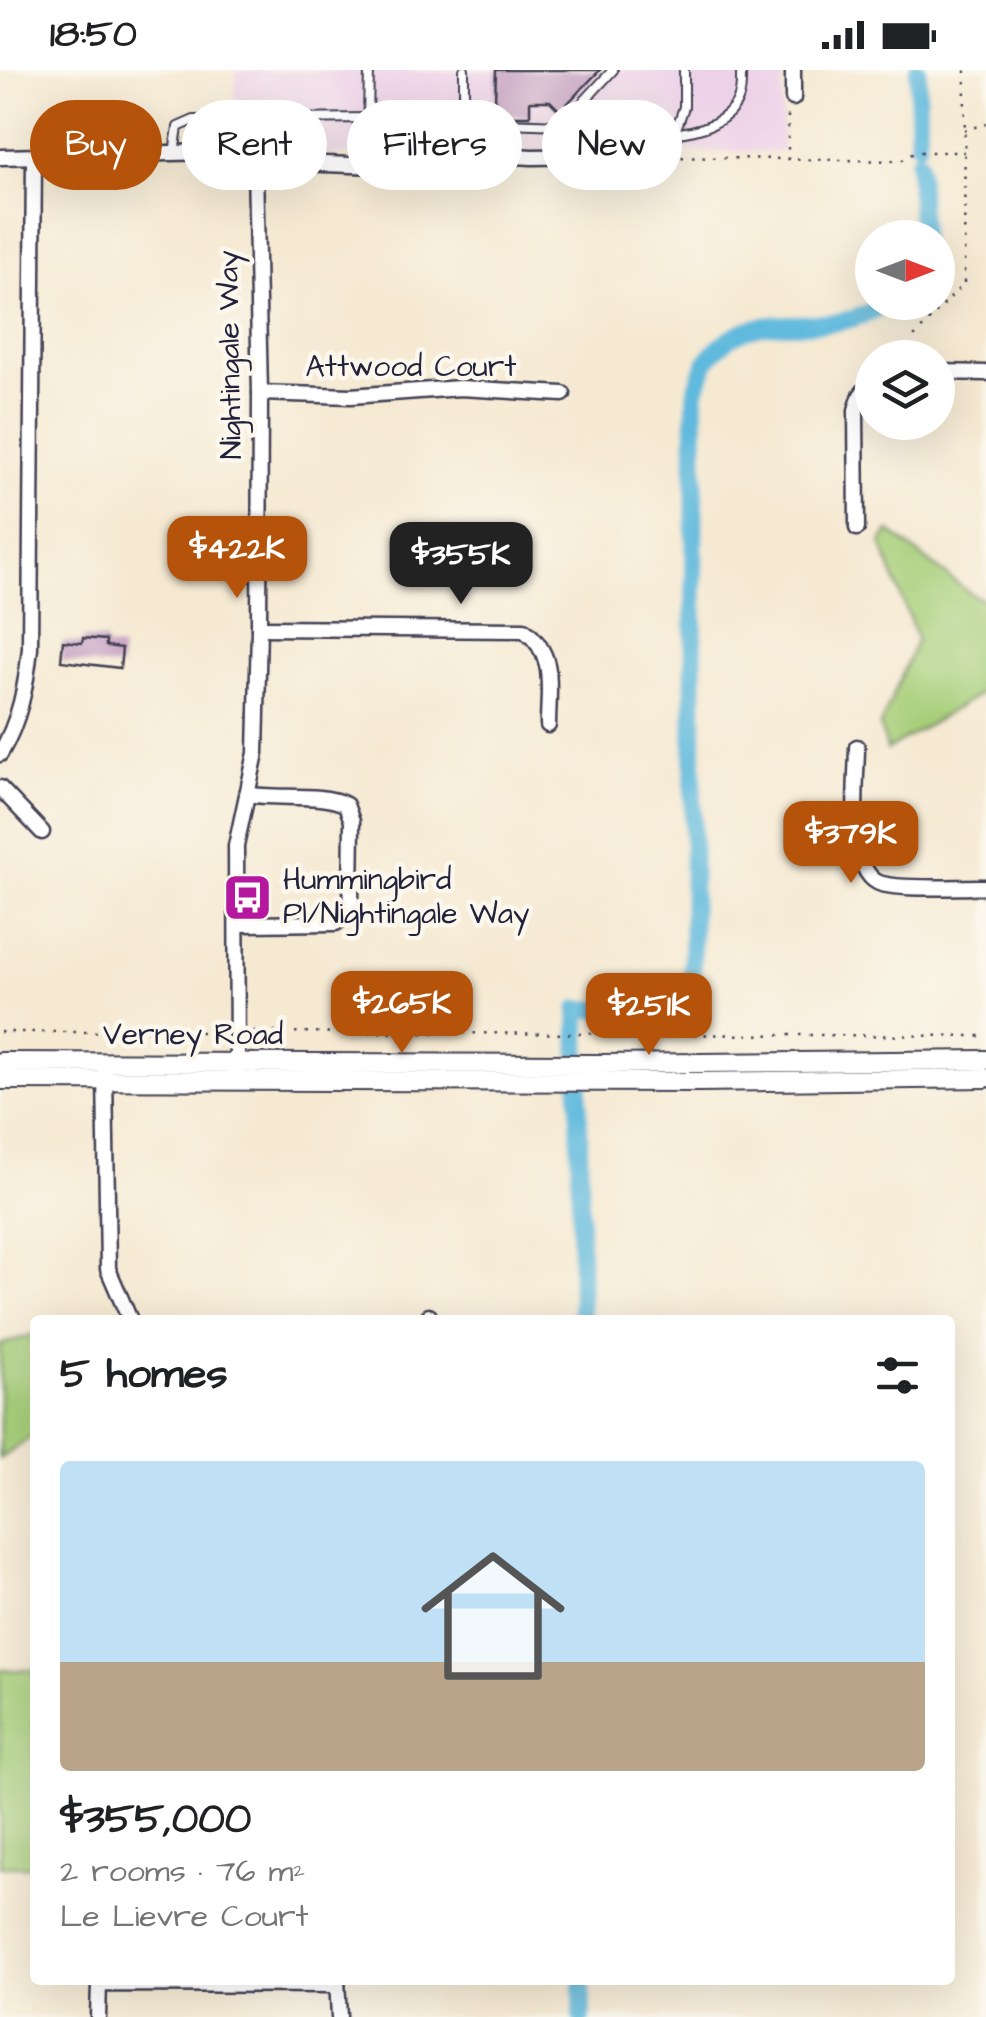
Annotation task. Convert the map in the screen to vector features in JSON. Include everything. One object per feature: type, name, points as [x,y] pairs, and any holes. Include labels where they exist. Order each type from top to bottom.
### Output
[{"type":"street","points":[[793,70],[793,98]]},
{"type":"street","points":[[162,153],[182,153]]},
{"type":"street","points":[[327,166],[379,166],[459,154],[542,158]]},
{"type":"street","points":[[0,157],[30,157]]},
{"type":"street","points":[[0,754],[18,717],[30,648],[34,190]]},
{"type":"street","name":"Nightingale Way","points":[[237,1071],[236,846],[256,753],[259,628],[255,190]]},
{"type":"street","points":[[955,372],[986,373]]},
{"type":"street","name":"Attwood Court","points":[[260,393],[350,396],[460,388],[563,394]]},
{"type":"street","points":[[856,440],[857,528]]},
{"type":"street","points":[[259,628],[524,630],[546,655],[548,725]]},
{"type":"street","points":[[857,747],[857,846],[863,866],[876,882],[894,886],[986,887]]},
{"type":"street","points":[[0,788],[42,832]]},
{"type":"street","points":[[236,924],[336,923],[348,914],[351,902],[352,821],[346,805],[330,800],[247,794]]},
{"type":"street","name":"Verney Road","points":[[601,1073],[986,1060]]},
{"type":"street","name":"Verney Road","points":[[0,1062],[105,1071],[986,1078]]},
{"type":"street","points":[[105,1071],[108,1269],[128,1315]]},
{"type":"street","name":"Verney Road","points":[[0,1080],[105,1071]]},
{"type":"street","points":[[98,1985],[98,2017]]},
{"type":"street","points":[[337,1985],[339,2017]]},
{"type":"lane","points":[[368,70],[368,100]]},
{"type":"lane","points":[[464,70],[464,100]]},
{"type":"lane","points":[[585,100],[612,70]]},
{"type":"lane","points":[[682,113],[684,70]]},
{"type":"lane","points":[[682,130],[714,122],[732,111],[741,94],[741,70]]},
{"type":"lane","points":[[174,153],[178,127],[194,120],[347,118]]},
{"type":"path","points":[[914,340],[964,283],[965,70]]},
{"type":"path","points":[[788,160],[788,111],[793,98]]},
{"type":"path","points":[[964,130],[986,124]]},
{"type":"path","points":[[682,158],[902,160],[914,152],[964,152]]},
{"type":"path","points":[[0,1032],[986,1036]]},
{"type":"shaded area","points":[[235,70],[783,70],[782,151],[682,152],[682,100],[542,100],[542,153],[522,153],[522,100],[347,100],[347,154],[327,154],[327,100],[235,100]]},
{"type":"green space","points":[[889,531],[971,594],[986,601],[986,690],[887,750],[880,726],[917,639],[881,543]]},
{"type":"green space","points":[[30,1336],[30,1438],[0,1459],[0,1345]]},
{"type":"green space","points":[[0,1670],[30,1670],[30,1866],[0,1866]]},
{"type":"building","points":[[496,70],[600,70],[571,100],[530,101],[530,116],[522,116],[522,100],[495,100]]},
{"type":"building","points":[[83,638],[106,640],[106,646],[122,648],[120,668],[61,661],[63,641],[82,643]]},
{"type":"waterway","points":[[918,70],[918,144]]},
{"type":"waterway","points":[[918,161],[920,220]]},
{"type":"waterway","points":[[581,1315],[578,1009],[674,1011],[686,1006],[692,994],[695,394],[709,358],[735,335],[764,326],[830,323],[855,317]]},
{"type":"waterway","points":[[582,1985],[582,2017]]},
{"type":"place","name":"Hummingbird Pl/Nightingale Way","points":[[248,897]]}]
